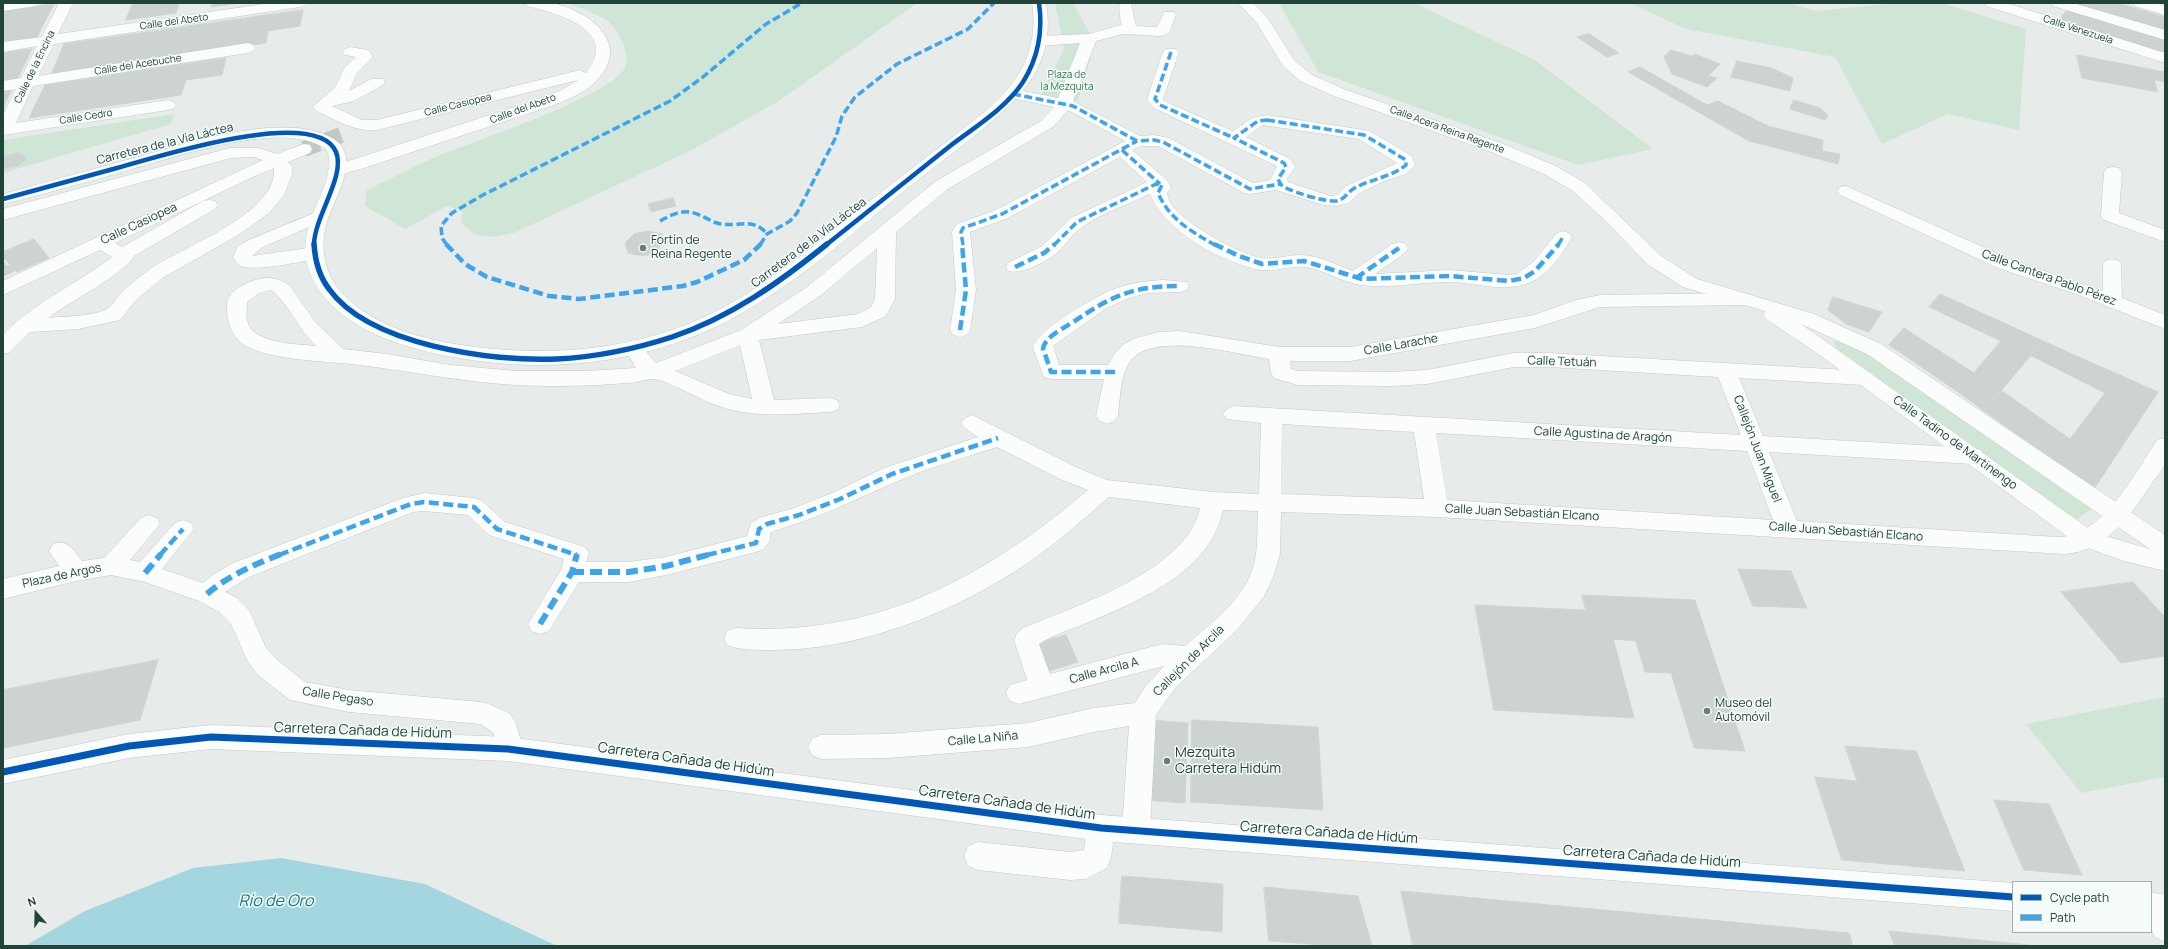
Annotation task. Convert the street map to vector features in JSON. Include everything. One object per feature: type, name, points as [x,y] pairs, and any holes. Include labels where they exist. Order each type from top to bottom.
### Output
[{"type":"street","points":[[3,7],[31,3]]},
{"type":"street","name":"Calle de la Encina","points":[[4,130],[66,3]]},
{"type":"street","points":[[194,19],[198,3]]},
{"type":"street","name":"Calle del Abeto","points":[[3,47],[300,3]]},
{"type":"street","points":[[532,3],[556,9],[592,26],[601,38],[603,50],[597,71]]},
{"type":"street","name":"Carretera de la Vía Láctea","points":[[3,199],[30,199],[212,142],[262,134],[285,133],[320,139],[332,146],[338,156],[334,180],[319,216],[314,241],[315,253],[320,274],[334,296],[358,315],[385,330],[411,340],[464,352],[520,358],[565,358],[634,347],[670,337],[700,326],[755,298],[795,269],[983,121],[1013,94],[1022,83],[1039,41],[1039,3]]},
{"type":"street","name":"Calle Acera Reina Regente","points":[[1245,3],[1262,20],[1288,63],[1306,78],[1340,93],[1495,147],[1550,170],[1579,187],[1613,218],[1654,260]]},
{"type":"street","name":"Calle Venezuela","points":[[1991,3],[2165,58]]},
{"type":"street","points":[[2039,18],[2050,3]]},
{"type":"street","points":[[2058,3],[2165,35]]},
{"type":"street","points":[[2140,3],[2165,10]]},
{"type":"street","points":[[1126,6],[1129,29]]},
{"type":"street","points":[[1039,41],[1090,38],[1116,30],[1129,29],[1160,32],[1163,31],[1169,15]]},
{"type":"street","points":[[338,356],[306,324],[283,290],[277,286],[266,285],[254,287],[244,293],[237,300],[236,321],[243,333],[255,342],[273,348],[338,356],[387,361],[450,372],[517,378],[630,376],[655,371],[748,335],[814,291],[942,185],[1035,133],[1058,113],[1064,104],[1090,38]]},
{"type":"street","name":"Calle del Acebuche","points":[[3,86],[248,48]]},
{"type":"street","points":[[326,104],[343,88],[350,71],[365,57],[363,53],[350,52]]},
{"type":"street","points":[[1171,52],[1155,98],[1160,105],[1234,138],[1284,163],[1286,167],[1278,179],[1280,184],[1285,188],[1337,201],[1376,178],[1400,170],[1406,166],[1406,160],[1364,136],[1278,120],[1258,121],[1234,138]]},
{"type":"street","name":"Calle del Abeto","points":[[336,171],[426,143],[550,99],[582,84],[597,71]]},
{"type":"street","name":"Calle Casiopea","points":[[341,135],[366,126],[377,125],[597,71]]},
{"type":"street","points":[[326,104],[348,98],[377,82]]},
{"type":"street","points":[[1013,94],[1073,106],[1138,141]]},
{"type":"street","points":[[326,104],[366,126]]},
{"type":"street","name":"Calle Cedro","points":[[4,130],[168,105]]},
{"type":"street","points":[[960,330],[966,290],[966,274],[961,232],[963,228],[1002,214],[1138,141],[1154,140],[1163,142],[1250,189],[1280,184]]},
{"type":"street","name":"Calle Casiopea","points":[[3,289],[273,159],[304,149]]},
{"type":"street","points":[[1122,150],[1160,184],[1162,188],[1158,193],[1163,207],[1172,216],[1231,254],[1252,262],[1264,264],[1303,261],[1320,264],[1356,278],[1446,276],[1513,281],[1525,278],[1546,260],[1556,251],[1563,237]]},
{"type":"street","points":[[3,215],[30,199],[230,153],[254,152],[273,159],[283,166],[283,174],[275,194],[266,206],[234,230],[157,273],[129,296],[113,315],[78,322],[26,326]]},
{"type":"street","points":[[2113,172],[2110,216],[2165,236]]},
{"type":"street","points":[[123,254],[230,193],[237,186],[236,178]]},
{"type":"street","points":[[1015,267],[1053,247],[1068,228],[1077,222],[1160,184]]},
{"type":"street","name":"Calle Cantera Pablo Pérez","points":[[1846,191],[1999,262],[2113,301],[2165,322]]},
{"type":"street","points":[[315,253],[276,260],[247,262],[242,257],[245,250],[319,216]]},
{"type":"street","points":[[748,335],[862,320],[879,311],[885,299],[887,230]]},
{"type":"street","points":[[273,236],[278,243],[276,260]]},
{"type":"street","points":[[99,242],[123,254]]},
{"type":"street","points":[[1356,278],[1399,248]]},
{"type":"street","points":[[3,348],[12,337],[58,300],[125,257],[123,254]]},
{"type":"street","name":"Calle Tadino de Martinengo","points":[[1654,260],[1676,276],[1690,283],[1829,325],[1874,349],[2165,547]]},
{"type":"street","points":[[2112,265],[2111,278],[2113,301]]},
{"type":"street","points":[[1115,372],[1051,372],[1043,348],[1044,344],[1096,305],[1114,295],[1142,288],[1180,286]]},
{"type":"street","name":"Calle Larache","points":[[1107,416],[1115,372],[1119,361],[1127,350],[1143,342],[1164,338],[1180,338],[1279,354],[1315,355],[1373,351],[1535,321],[1583,303],[1600,300],[1749,301]]},
{"type":"street","name":"Calle Tadino de Martinengo","points":[[1749,301],[1864,378],[2087,539],[2124,552],[2165,562]]},
{"type":"street","points":[[748,335],[765,408]]},
{"type":"street","points":[[387,361],[411,340]]},
{"type":"street","points":[[634,347],[638,356],[647,367],[723,400],[765,408],[830,405]]},
{"type":"street","name":"Calle Tetuán","points":[[1279,354],[1281,373],[1290,377],[1298,378],[1427,378],[1487,364],[1514,360],[1548,360],[1864,378]]},
{"type":"street","name":"Callejón Juan Miguel","points":[[1726,370],[1788,528]]},
{"type":"street","name":"Calle Agustina de Aragón","points":[[1234,414],[1973,456]]},
{"type":"street","name":"Callejón de Arcila","points":[[1136,830],[1143,713],[1149,701],[1187,660],[1241,609],[1255,591],[1263,574],[1268,554],[1271,502],[1272,416]]},
{"type":"street","name":"Calle Juan Sebastián Elcano","points":[[972,423],[998,438],[1068,473],[1105,488],[1213,501],[1437,508],[1788,528],[2040,545],[2067,545],[2087,539]]},
{"type":"street","points":[[1424,425],[1437,508]]},
{"type":"street","points":[[572,572],[629,572],[659,567],[756,543],[758,540],[759,530],[766,524],[799,515],[840,499],[892,474],[998,438]]},
{"type":"street","points":[[2087,539],[2118,515],[2165,446]]},
{"type":"street","points":[[736,638],[776,640],[818,637],[858,628],[907,613],[953,594],[995,572],[1033,548],[1105,488]]},
{"type":"street","points":[[1043,687],[1026,640],[1032,635],[1124,595],[1171,566],[1188,552],[1202,536],[1210,518],[1213,501]]},
{"type":"street","points":[[207,594],[222,581],[241,570],[411,504],[424,502],[474,507],[497,529],[577,554],[572,572],[540,624]]},
{"type":"street","points":[[111,566],[149,524]]},
{"type":"street","points":[[145,573],[183,529]]},
{"type":"street","points":[[61,551],[76,571]]},
{"type":"street","name":"Plaza de Argos","points":[[3,589],[76,571],[111,566],[145,573]]},
{"type":"street","name":"Calle Pegaso","points":[[145,573],[207,594],[228,605],[240,617],[248,630],[256,653],[267,667],[299,692],[349,701],[480,713],[494,716],[504,724],[509,736],[508,749]]},
{"type":"street","name":"Calle Arcila A","points":[[1019,693],[1162,655],[1183,656],[1187,660]]},
{"type":"street","name":"Calle La Niña","points":[[822,747],[888,746],[1028,735],[1094,720],[1143,713]]},
{"type":"street","name":"Carretera Cañada de Hidúm","points":[[3,772],[129,746],[211,737],[508,749],[1101,828],[2012,897]]},
{"type":"street","points":[[978,856],[1070,866],[1086,865],[1097,858],[1101,828]]},
{"type":"green space","points":[[567,3],[917,3],[779,101],[690,151],[514,233],[492,237],[480,236],[461,223],[463,212],[447,206],[405,229],[365,206],[367,190],[435,157],[568,105],[614,80],[625,68],[627,62],[625,49],[619,35],[606,20]]},
{"type":"green space","name":"Plaza de la Mezquita","points":[[1055,3],[1073,3],[1095,43],[1078,101],[1041,95],[1064,49]]},
{"type":"green space","points":[[1279,3],[1414,3],[1535,60],[1653,149],[1578,165],[1318,72]]},
{"type":"green space","points":[[1630,3],[1788,3],[1815,11],[1899,3],[1942,3],[2026,29],[2019,130],[1948,114],[1882,144],[1835,57],[1686,29]]},
{"type":"green space","points":[[174,114],[171,124],[3,173],[3,140]]},
{"type":"green space","points":[[1842,340],[1851,342],[2091,509],[2075,521],[1837,349],[1833,342]]},
{"type":"green space","points":[[2165,697],[2165,777],[2081,793],[2026,724]]},
{"type":"water","name":"Río de Oro","points":[[281,858],[425,884],[557,946],[25,946],[85,911],[193,868]]},
{"type":"building","points":[[133,3],[179,3],[176,13],[126,20]]},
{"type":"building","points":[[213,3],[240,3],[212,7]]},
{"type":"building","points":[[2071,3],[2118,3],[2165,17],[2165,31]]},
{"type":"building","points":[[54,4],[35,41],[3,45],[3,11]]},
{"type":"building","points":[[303,10],[300,26],[268,31],[266,43],[51,75],[64,44]]},
{"type":"building","points":[[2067,10],[2165,39],[2165,54],[2059,21]]},
{"type":"building","points":[[1589,34],[1619,53],[1607,57],[1577,37]]},
{"type":"building","points":[[32,49],[16,82],[3,83],[3,53]]},
{"type":"building","points":[[1671,50],[1691,56],[1695,54],[1720,64],[1708,76],[1717,78],[1707,87],[1672,74],[1664,57]]},
{"type":"building","points":[[2077,55],[2165,72],[2165,82],[2154,80],[2158,92],[2082,78]]},
{"type":"building","points":[[226,58],[222,75],[186,80],[181,95],[29,118],[45,85]]},
{"type":"building","points":[[1737,61],[1772,68],[1793,78],[1790,91],[1731,77]]},
{"type":"building","points":[[1640,67],[1707,105],[1718,101],[1768,126],[1823,140],[1822,151],[1840,154],[1838,164],[1749,141],[1628,72]]},
{"type":"building","points":[[12,90],[3,107],[3,91]]},
{"type":"building","points":[[1794,100],[1820,108],[1828,115],[1825,120],[1790,109]]},
{"type":"building","points":[[19,153],[27,158],[18,166],[3,169],[3,157]]},
{"type":"building","points":[[673,198],[676,206],[651,212],[648,204]]},
{"type":"building","name":"Fortín de Reina Regente","points":[[649,231],[662,234],[663,243],[654,253],[643,256],[628,253],[625,243],[634,234]]},
{"type":"building","points":[[34,239],[49,258],[17,272],[3,257],[3,252]]},
{"type":"building","points":[[3,261],[7,266],[10,265],[15,271],[3,276]]},
{"type":"building","points":[[1940,294],[2013,327],[2001,341],[1929,307]]},
{"type":"building","points":[[1833,297],[1882,312],[1869,332],[1846,324],[1828,310]]},
{"type":"building","points":[[2013,327],[2043,341],[1984,411],[1958,392]]},
{"type":"building","points":[[1904,328],[1974,373],[1958,392],[1889,345]]},
{"type":"building","points":[[2043,341],[2158,392],[2094,489],[1984,411],[2002,391],[2070,439],[2105,393],[2030,355]]},
{"type":"building","points":[[1738,569],[1791,571],[1807,608],[1753,606]]},
{"type":"building","points":[[2133,582],[2165,617],[2165,656],[2121,663],[2061,592]]},
{"type":"building","name":"Museo del Automóvil","points":[[1582,595],[1695,600],[1745,751],[1694,748],[1671,673],[1645,672],[1636,641],[1613,639],[1606,611],[1586,610]]},
{"type":"building","points":[[1475,605],[1606,611],[1634,718],[1494,710]]},
{"type":"building","points":[[1066,635],[1078,662],[1046,672],[1035,644]]},
{"type":"building","points":[[158,660],[140,720],[3,748],[3,690]]},
{"type":"building","name":"Mezquita Carretera Hidúm","points":[[1150,720],[1188,723],[1185,803],[1145,800]]},
{"type":"building","points":[[1192,720],[1318,727],[1323,810],[1191,802]]},
{"type":"building","points":[[1845,746],[1916,751],[1965,871],[1887,864]]},
{"type":"building","points":[[1815,777],[1857,781],[1887,864],[1842,860]]},
{"type":"building","points":[[1994,800],[2049,804],[2082,875],[2024,870]]},
{"type":"building","points":[[1122,876],[1223,884],[1222,932],[1119,923]]},
{"type":"building","points":[[1264,887],[1358,896],[1372,946],[1335,946],[1269,941]]},
{"type":"building","points":[[1401,891],[1849,933],[1853,946],[1413,946]]},
{"type":"building","points":[[1889,931],[2039,946],[1895,946]]},
{"type":"tunnel","points":[[304,149],[341,135]]},
{"type":"marked path","points":[[802,3],[766,24],[703,77],[670,101],[481,196],[452,213],[441,226],[442,238],[465,264],[487,277],[549,296],[579,299],[683,286],[697,282],[744,260],[761,244],[767,234],[790,221],[797,213],[836,137],[842,116],[855,97],[897,64],[968,29],[979,20],[994,3]]},
{"type":"marked path","points":[[1171,52],[1155,99],[1160,105],[1234,138],[1258,121],[1267,120],[1364,135],[1406,160],[1406,165],[1400,170],[1376,178],[1352,190],[1343,199],[1329,201],[1285,188],[1280,184],[1278,179],[1286,167],[1284,163],[1234,138]]},
{"type":"marked path","points":[[1013,94],[1073,106],[1137,141],[1154,140],[1163,142],[1250,189],[1280,184]]},
{"type":"marked path","points":[[960,330],[966,290],[966,274],[961,232],[963,228],[1002,214],[1137,141]]},
{"type":"marked path","points":[[1122,150],[1160,184]]},
{"type":"marked path","points":[[1015,267],[1039,256],[1048,250],[1077,222],[1156,184],[1162,185],[1162,188],[1158,193],[1163,205],[1171,215],[1194,233],[1224,250],[1262,264],[1299,261],[1312,262],[1347,276],[1362,279],[1384,280],[1428,276],[1458,276],[1499,281],[1517,280],[1530,275],[1541,266],[1552,254],[1563,237]]},
{"type":"marked path","points":[[660,221],[671,214],[689,212],[721,224],[753,224],[761,227],[767,234]]},
{"type":"marked path","points":[[1356,278],[1399,248]]},
{"type":"marked path","points":[[1115,372],[1051,372],[1043,348],[1044,344],[1057,332],[1110,298],[1122,293],[1148,287],[1180,286]]},
{"type":"marked path","points":[[572,572],[629,572],[666,566],[756,543],[758,540],[759,529],[767,524],[799,515],[840,499],[892,474],[998,438]]},
{"type":"marked path","points":[[207,594],[222,581],[241,570],[411,504],[424,502],[474,507],[497,529],[577,554],[572,572],[540,624]]},
{"type":"marked path","points":[[145,573],[183,529]]},
{"type":"cycle path","points":[[3,199],[212,142],[275,133],[309,135],[323,139],[333,146],[337,154],[338,163],[336,174],[317,224],[314,243],[316,262],[323,280],[334,296],[348,309],[364,320],[401,337],[462,352],[534,359],[588,356],[651,343],[672,337],[711,322],[762,293],[807,260],[989,116],[1015,92],[1022,83],[1036,55],[1041,23],[1039,3]]},
{"type":"cycle path","points":[[3,772],[129,746],[211,737],[508,749],[1101,828],[2012,897]]},
{"type":"place","name":"Fortín de Reina Regente","points":[[643,248]]},
{"type":"place","name":"Museo del Automóvil","points":[[1707,711]]},
{"type":"place","name":"Mezquita Carretera Hidúm","points":[[1167,761]]}]
